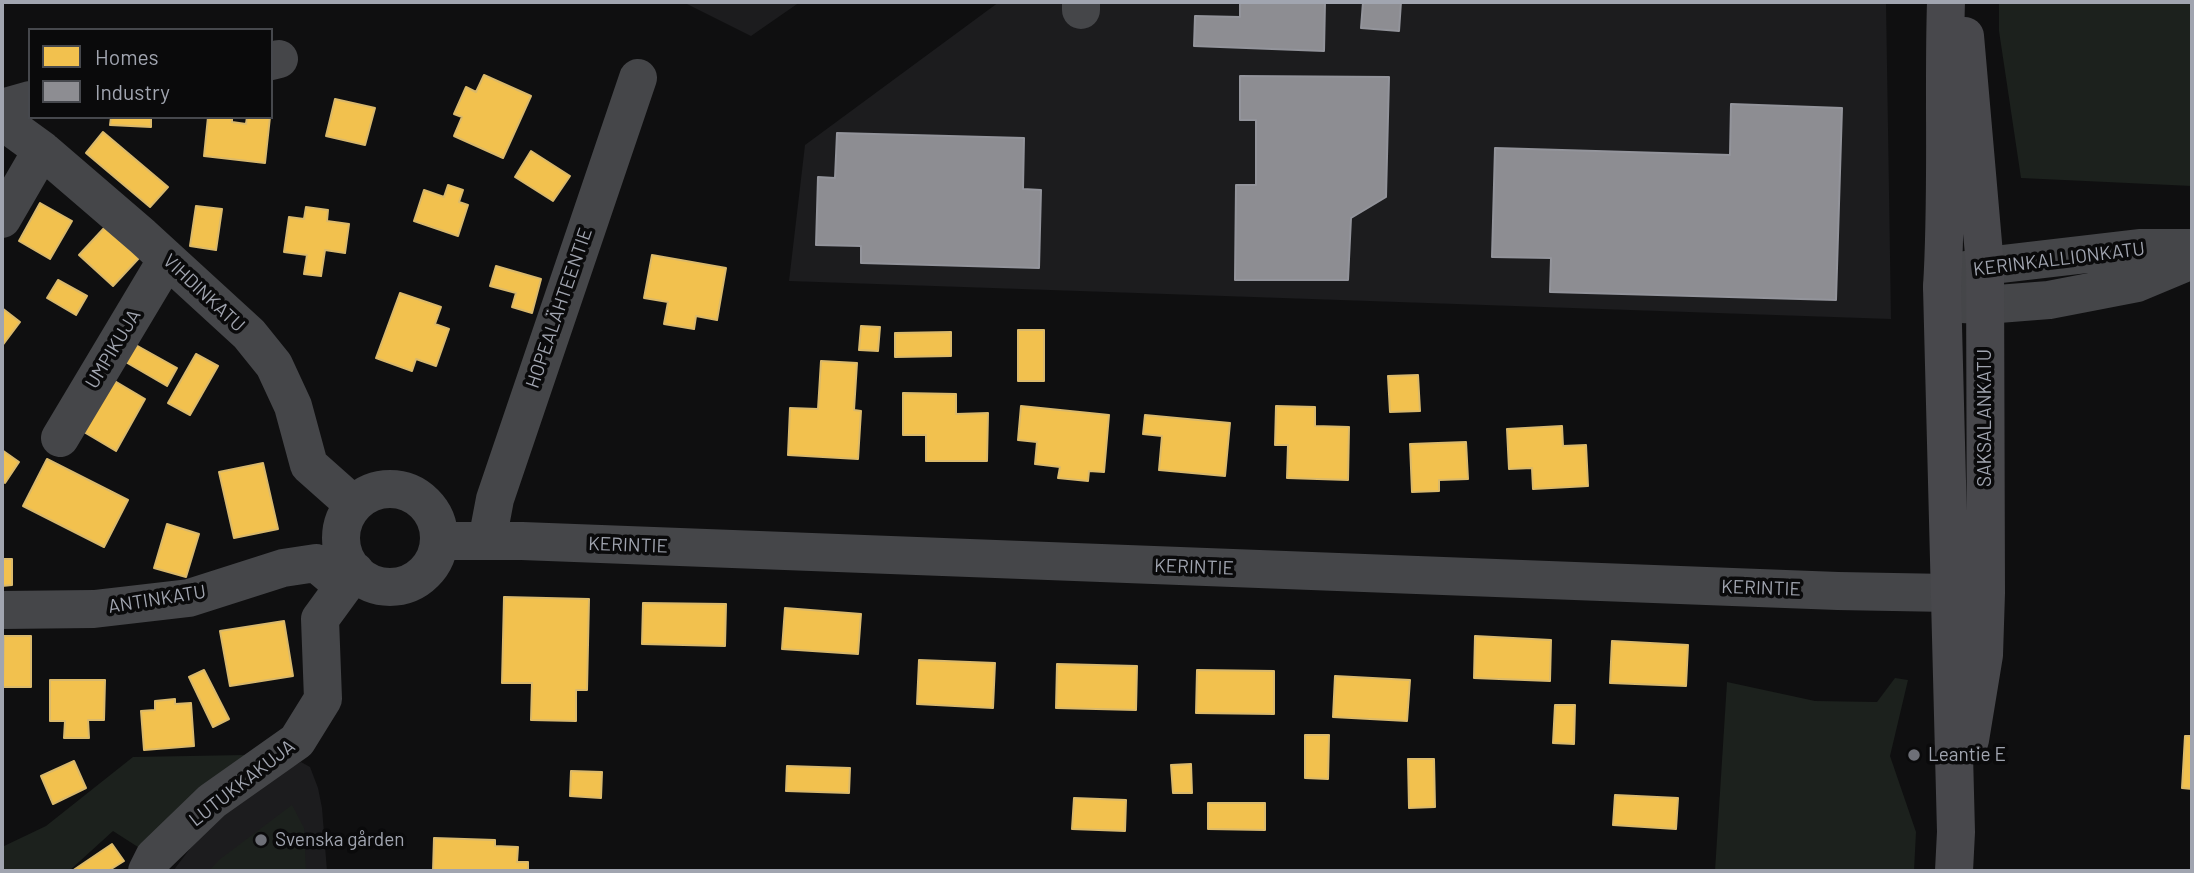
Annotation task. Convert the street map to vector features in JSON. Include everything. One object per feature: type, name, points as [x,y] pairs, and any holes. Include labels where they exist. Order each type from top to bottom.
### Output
[{"type":"main road","name":"SAKSALANKATU","points":[[1946,2],[1944,70],[1947,216],[1942,287],[1956,832],[1954,871]]},
{"type":"main road","name":"SAKSALANKATU","points":[[1956,832],[1984,655],[1986,593],[1985,267],[1969,63],[1960,2]]},
{"type":"street","name":"HOPEALÄHTEENTIE","points":[[487,541],[495,499],[638,78]]},
{"type":"street","points":[[2,108],[28,101]]},
{"type":"street","name":"VIHDINKATU","points":[[2,121],[42,149],[248,334],[274,365],[293,406],[309,464],[354,505]]},
{"type":"street","points":[[2,219],[42,149]]},
{"type":"street","name":"KERINKALLIONKATU","points":[[2192,248],[2138,248],[1985,267],[1961,271],[1942,287],[1961,304],[2049,300],[2137,283],[2192,260]]},
{"type":"street","name":"UMPIKUJA","points":[[60,439],[167,259]]},
{"type":"street","points":[[378,491],[405,491],[418,498],[430,510],[437,524],[439,541],[430,567],[420,577],[405,585],[376,585],[360,577],[349,579],[349,564],[342,549],[342,529],[354,505],[363,498],[378,491]]},
{"type":"street","name":"KERINTIE","points":[[439,541],[1949,593]]},
{"type":"street","name":"ANTINKATU","points":[[2,610],[94,609],[189,598],[283,568],[316,563],[349,579]]},
{"type":"street","name":"LUTUKKAKUJA","points":[[147,871],[154,857],[212,801],[298,741],[323,699],[320,619],[349,579]]},
{"type":"shaded area","points":[[683,2],[800,2],[751,36]]},
{"type":"shaded area","points":[[999,2],[1886,2],[1891,319],[789,281],[805,145]]},
{"type":"shaded area","points":[[1999,2],[2192,2],[2192,186],[2021,178],[1999,31]]},
{"type":"shaded area","points":[[1895,678],[1908,680],[1890,756],[1916,832],[1914,871],[1715,871],[1727,682],[1815,701],[1877,702]]},
{"type":"shaded area","points":[[245,755],[152,856],[113,831],[69,871],[2,871],[2,847],[46,826],[133,757]]},
{"type":"shaded area","name":"Svenska gården","points":[[301,762],[310,767],[318,788],[327,871],[173,871],[227,800]]},
{"type":"shaded area","points":[[292,805],[304,828],[306,871],[209,871],[219,860]]},
{"type":"building: Homes","points":[[484,75],[531,96],[503,158],[454,136],[462,117],[454,114],[466,87],[476,92]]},
{"type":"building: Homes","points":[[335,99],[375,108],[365,145],[326,136]]},
{"type":"building: Homes","points":[[111,119],[151,119],[151,127],[110,125]]},
{"type":"building: Homes","points":[[208,119],[232,119],[232,122],[246,124],[247,119],[270,119],[265,163],[204,156]]},
{"type":"building: Homes","points":[[103,132],[168,187],[150,207],[86,153]]},
{"type":"building: Homes","points":[[531,151],[570,176],[553,201],[515,177]]},
{"type":"building: Homes","points":[[448,185],[463,190],[459,202],[468,205],[458,236],[414,221],[424,190],[444,197]]},
{"type":"building: Homes","points":[[40,203],[72,221],[50,259],[19,241]]},
{"type":"building: Homes","points":[[196,206],[222,209],[216,250],[190,246]]},
{"type":"building: Homes","points":[[306,207],[328,210],[327,221],[349,224],[345,253],[325,250],[321,276],[304,274],[307,255],[284,252],[289,217],[304,219]]},
{"type":"building: Homes","points":[[105,227],[139,258],[113,286],[79,255]]},
{"type":"building: Homes","points":[[652,255],[726,268],[717,320],[696,316],[694,329],[664,324],[668,302],[644,298]]},
{"type":"building: Homes","points":[[496,266],[541,279],[532,313],[512,307],[516,293],[490,286]]},
{"type":"building: Homes","points":[[58,280],[87,296],[76,315],[47,298]]},
{"type":"building: Homes","points":[[400,293],[441,307],[435,324],[449,329],[436,366],[416,359],[412,371],[376,358]]},
{"type":"building: Homes","points":[[2,308],[20,322],[2,346]]},
{"type":"building: Homes","points":[[861,326],[880,327],[878,351],[859,350]]},
{"type":"building: Homes","points":[[1018,330],[1044,330],[1044,381],[1018,381]]},
{"type":"building: Homes","points":[[951,332],[951,356],[895,357],[895,333]]},
{"type":"building: Homes","points":[[134,344],[177,368],[167,386],[124,361]]},
{"type":"building: Homes","points":[[196,354],[218,366],[190,415],[168,403]]},
{"type":"building: Homes","points":[[821,361],[857,363],[854,410],[861,411],[858,459],[788,455],[790,408],[818,409]]},
{"type":"building: Homes","points":[[1418,375],[1420,411],[1390,412],[1388,376]]},
{"type":"building: Homes","points":[[113,380],[145,399],[116,451],[84,432]]},
{"type":"building: Homes","points":[[903,393],[956,394],[956,414],[988,413],[987,461],[926,461],[926,435],[903,435]]},
{"type":"building: Homes","points":[[1021,406],[1109,415],[1104,472],[1089,471],[1088,481],[1058,478],[1060,467],[1035,464],[1037,442],[1018,440]]},
{"type":"building: Homes","points":[[1276,406],[1315,407],[1315,426],[1349,427],[1348,480],[1287,478],[1288,445],[1275,445]]},
{"type":"building: Homes","points":[[1145,415],[1230,423],[1225,476],[1159,470],[1162,436],[1143,434]]},
{"type":"building: Homes","points":[[1562,426],[1563,446],[1586,445],[1588,486],[1533,489],[1532,468],[1509,469],[1507,429]]},
{"type":"building: Homes","points":[[1466,442],[1468,479],[1439,480],[1439,491],[1412,492],[1410,444]]},
{"type":"building: Homes","points":[[2,450],[19,462],[5,483],[2,481]]},
{"type":"building: Homes","points":[[47,459],[128,500],[104,547],[23,506]]},
{"type":"building: Homes","points":[[263,463],[278,529],[234,538],[219,472]]},
{"type":"building: Homes","points":[[167,524],[199,534],[186,577],[154,568]]},
{"type":"building: Homes","points":[[2,559],[12,559],[12,585],[2,586]]},
{"type":"building: Homes","points":[[504,597],[589,599],[587,690],[576,690],[576,721],[531,720],[532,683],[502,683]]},
{"type":"building: Homes","points":[[643,603],[726,604],[725,646],[642,644]]},
{"type":"building: Homes","points":[[785,608],[861,614],[858,654],[782,649]]},
{"type":"building: Homes","points":[[284,621],[293,676],[230,686],[220,631]]},
{"type":"building: Homes","points":[[4,636],[31,636],[31,687],[3,687]]},
{"type":"building: Homes","points":[[1475,636],[1551,640],[1550,681],[1474,678]]},
{"type":"building: Homes","points":[[1612,641],[1688,645],[1686,686],[1610,683]]},
{"type":"building: Homes","points":[[919,660],[995,663],[993,708],[917,704]]},
{"type":"building: Homes","points":[[1057,664],[1137,666],[1136,710],[1056,708]]},
{"type":"building: Homes","points":[[204,670],[229,719],[213,727],[189,677]]},
{"type":"building: Homes","points":[[1197,670],[1274,671],[1274,714],[1196,713]]},
{"type":"building: Homes","points":[[1335,676],[1410,680],[1407,721],[1333,717]]},
{"type":"building: Homes","points":[[50,680],[105,680],[104,720],[88,720],[89,738],[64,738],[65,721],[50,721]]},
{"type":"building: Homes","points":[[175,699],[175,704],[191,703],[194,746],[144,750],[141,711],[155,710],[155,701]]},
{"type":"building: Homes","points":[[1555,705],[1575,705],[1574,744],[1553,743]]},
{"type":"building: Homes","points":[[1305,735],[1329,735],[1328,779],[1305,778]]},
{"type":"building: Homes","points":[[2185,736],[2192,736],[2192,789],[2182,788]]},
{"type":"building: Homes","points":[[1408,759],[1434,759],[1435,807],[1409,808]]},
{"type":"building: Homes","points":[[74,761],[86,788],[53,804],[41,776]]},
{"type":"building: Homes","points":[[1191,764],[1192,793],[1173,793],[1171,765]]},
{"type":"building: Homes","points":[[787,766],[850,768],[849,793],[786,791]]},
{"type":"building: Homes","points":[[571,771],[602,772],[601,798],[570,796]]},
{"type":"building: Homes","points":[[1615,795],[1678,798],[1676,829],[1613,825]]},
{"type":"building: Homes","points":[[1074,798],[1126,800],[1125,831],[1072,829]]},
{"type":"building: Homes","points":[[1208,803],[1265,803],[1265,830],[1208,829]]},
{"type":"building: Homes","points":[[434,838],[495,840],[495,846],[518,847],[517,862],[528,862],[528,871],[433,871]]},
{"type":"building: Homes","points":[[112,844],[124,861],[108,871],[72,871]]},
{"type":"building: Industry","points":[[1240,2],[1325,2],[1324,51],[1194,46],[1195,16],[1240,17]]},
{"type":"building: Industry","points":[[1363,2],[1401,2],[1399,31],[1361,28]]},
{"type":"building: Industry","points":[[1240,76],[1389,77],[1386,197],[1351,218],[1348,280],[1235,280],[1236,185],[1256,185],[1256,120],[1240,120]]},
{"type":"building: Industry","points":[[1731,104],[1842,108],[1836,300],[1550,292],[1551,258],[1492,257],[1495,148],[1730,155]]},
{"type":"building: Industry","points":[[837,133],[1024,138],[1023,189],[1041,190],[1039,268],[861,263],[861,246],[816,245],[818,177],[835,178]]},
{"type":"place","name":"Leantie E","points":[[1914,755]]},
{"type":"place","name":"Svenska gården","points":[[261,840]]}]
